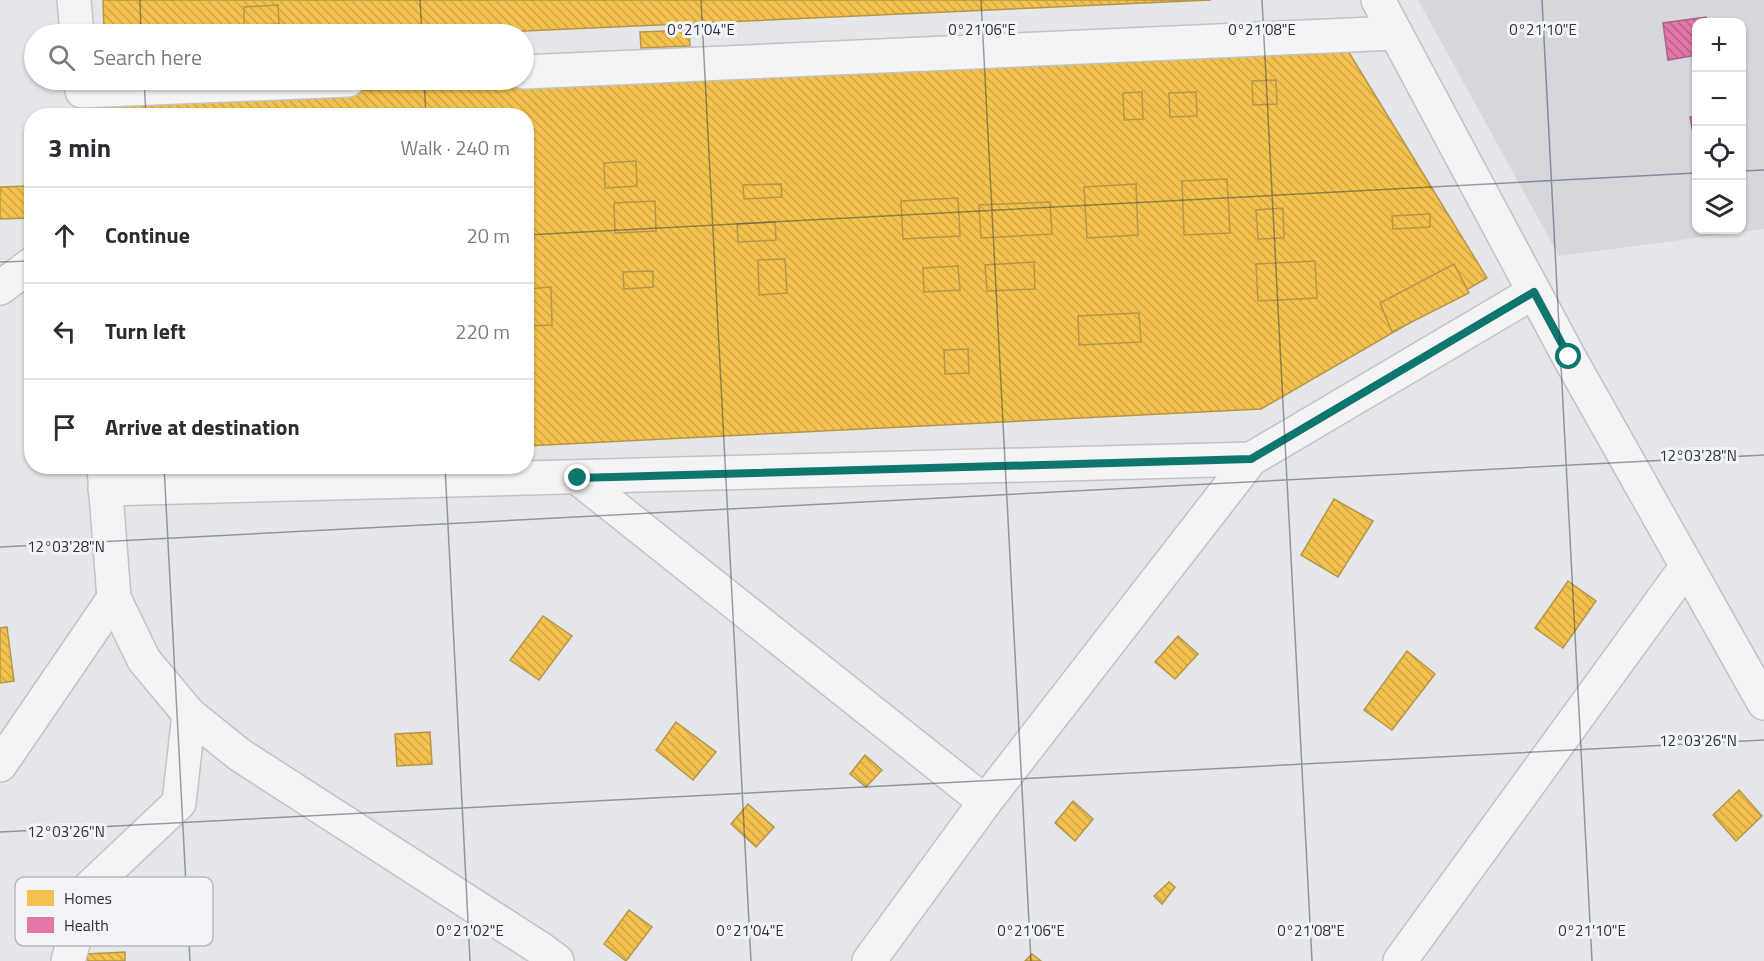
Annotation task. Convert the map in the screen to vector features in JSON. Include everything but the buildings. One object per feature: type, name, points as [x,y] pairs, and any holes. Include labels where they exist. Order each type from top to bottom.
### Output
[{"type":"street","points":[[75,0],[76,24]]},
{"type":"street","points":[[1378,0],[1534,292],[1764,704]]},
{"type":"street","points":[[534,72],[1395,33]]},
{"type":"street","points":[[82,95],[171,90]]},
{"type":"street","points":[[0,288],[24,270]]},
{"type":"street","points":[[869,961],[985,802],[1251,459],[1534,292]]},
{"type":"street","points":[[543,957],[240,755],[189,714],[144,660],[114,598],[104,478],[578,478],[1251,459]]},
{"type":"street","points":[[578,478],[985,802]]},
{"type":"street","points":[[1400,961],[1687,566]]},
{"type":"street","points":[[0,765],[114,598]]},
{"type":"street","points":[[101,877],[179,803],[189,714]]},
{"type":"street","points":[[68,961],[72,946]]},
{"type":"shaded area","points":[[1418,0],[1764,0],[1764,229],[1746,231],[1746,18],[1692,18],[1692,234],[1726,234],[1559,256]]},
{"type":"route","points":[[578,478],[1251,459],[1534,292],[1569,357]]}]
